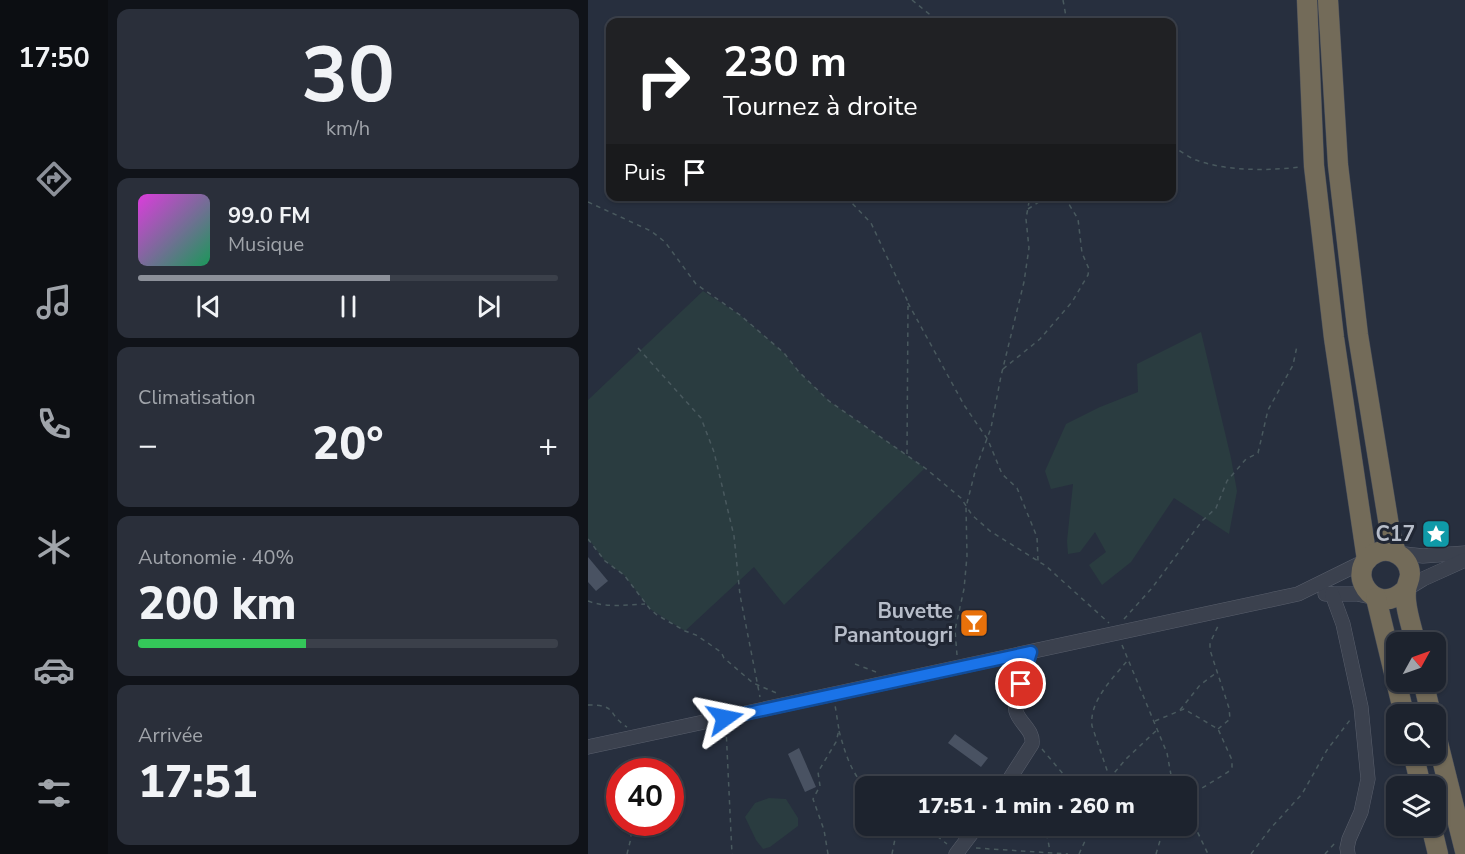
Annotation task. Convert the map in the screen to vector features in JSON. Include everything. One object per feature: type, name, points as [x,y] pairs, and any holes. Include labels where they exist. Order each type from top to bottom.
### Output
[{"type":"highway","points":[[1307,0],[1314,166],[1334,338],[1366,560],[1361,574],[1365,588],[1376,598],[1402,704]]},
{"type":"highway","points":[[1328,0],[1338,165],[1358,335],[1390,532],[1396,553],[1409,569],[1409,584],[1405,590],[1392,599],[1376,598]]},
{"type":"highway","points":[[1366,560],[1380,552],[1396,553]]},
{"type":"highway","points":[[1405,590],[1413,632]]},
{"type":"highway","points":[[1443,764],[1465,851]]},
{"type":"highway","points":[[1434,836],[1438,854]]},
{"type":"street","points":[[1396,553],[1423,556],[1465,553]]},
{"type":"street","points":[[1299,594],[1366,560]]},
{"type":"street","points":[[1405,590],[1465,560]]},
{"type":"street","points":[[588,747],[1299,594],[1357,594],[1376,598]]},
{"type":"street","points":[[1332,594],[1343,624],[1361,707],[1368,779],[1361,812],[1348,839],[1348,854]]},
{"type":"street","points":[[1012,776],[1032,746],[1033,740],[1018,716],[1015,700],[1031,652]]},
{"type":"street","points":[[951,849],[966,836]]},
{"type":"path","points":[[912,0],[934,18]]},
{"type":"path","points":[[1063,0],[1066,18]]},
{"type":"path","points":[[1176,148],[1196,160],[1239,169],[1314,166]]},
{"type":"path","points":[[850,201],[871,222],[909,303],[964,405],[988,440],[994,461],[1002,474],[1017,488],[1037,537],[1038,561]]},
{"type":"path","points":[[959,667],[955,630],[964,589],[967,556],[966,507],[976,468],[988,440],[1024,282],[1029,248],[1026,219],[1029,201]]},
{"type":"path","points":[[1028,209],[1040,201]]},
{"type":"path","points":[[1003,370],[1040,339],[1072,302],[1088,275],[1089,269],[1082,253],[1078,219],[1067,201]]},
{"type":"path","points":[[588,202],[651,231],[665,242],[696,285],[740,315],[784,353],[799,372],[829,401],[907,455],[961,498],[972,515],[990,531],[1038,561],[1107,620],[1117,634],[1129,659],[1158,729],[1167,753],[1171,776]]},
{"type":"path","points":[[907,455],[909,303]]},
{"type":"path","points":[[1117,634],[1123,620],[1152,588],[1202,521],[1216,508],[1227,481],[1246,459],[1257,453],[1268,410],[1293,364],[1297,346]]},
{"type":"path","points":[[638,348],[701,418],[711,443],[734,536],[740,595],[762,710]]},
{"type":"path","points":[[588,539],[605,561],[624,575],[645,604],[657,615],[696,635],[721,652],[724,658],[753,683],[796,703]]},
{"type":"path","points":[[588,601],[598,605],[617,606],[645,604]]},
{"type":"path","points":[[1218,729],[1230,719],[1210,644],[1225,609]]},
{"type":"path","points":[[1109,776],[1091,718],[1103,691],[1129,659]]},
{"type":"path","points":[[855,664],[896,681]]},
{"type":"path","points":[[1180,711],[1200,685],[1218,672]]},
{"type":"path","points":[[832,696],[848,762],[855,776]]},
{"type":"path","points":[[588,705],[604,705],[610,709],[619,723],[641,736]]},
{"type":"path","points":[[1251,854],[1302,794],[1327,750],[1361,707]]},
{"type":"path","points":[[1155,722],[1184,709],[1218,729],[1232,760],[1232,767],[1228,772],[1197,791]]},
{"type":"path","points":[[725,718],[732,854]]},
{"type":"path","points":[[1112,776],[1126,759],[1158,729]]},
{"type":"path","points":[[828,854],[824,830],[813,800],[820,786],[818,772],[836,742],[839,730]]},
{"type":"path","points":[[1033,740],[1065,776]]},
{"type":"path","points":[[1197,831],[1208,854]]},
{"type":"path","points":[[627,854],[631,836]]},
{"type":"path","points":[[892,854],[895,836]]},
{"type":"path","points":[[936,836],[951,849],[985,848],[1068,854]]},
{"type":"path","points":[[1047,836],[1050,852]]},
{"type":"path","points":[[1079,854],[1086,836]]},
{"type":"path","points":[[1156,854],[1161,836]]},
{"type":"shaded area","points":[[703,291],[740,315],[784,353],[799,372],[829,401],[925,468],[784,605],[754,567],[685,631],[650,609],[624,575],[605,561],[590,541],[588,542],[588,400]]},
{"type":"shaded area","points":[[1201,332],[1237,491],[1229,534],[1174,498],[1131,562],[1102,585],[1089,565],[1106,552],[1095,532],[1080,552],[1068,554],[1067,541],[1073,484],[1051,489],[1045,471],[1066,424],[1138,392],[1137,364]]},
{"type":"shaded area","points":[[769,798],[786,799],[798,818],[798,826],[770,847],[763,849],[745,817],[755,803]]},
{"type":"building","points":[[588,557],[608,581],[596,591],[588,582]]},
{"type":"building","points":[[963,613],[982,614],[982,634],[961,633]]},
{"type":"building","points":[[955,734],[988,758],[981,767],[948,743]]},
{"type":"building","points":[[799,748],[816,787],[805,792],[788,754]]},
{"type":"place","name":"C17","points":[[1436,534]]},
{"type":"place","name":"Buvette Panantougri","points":[[974,623]]},
{"type":"route","points":[[725,718],[1031,652],[1021,684]]}]
